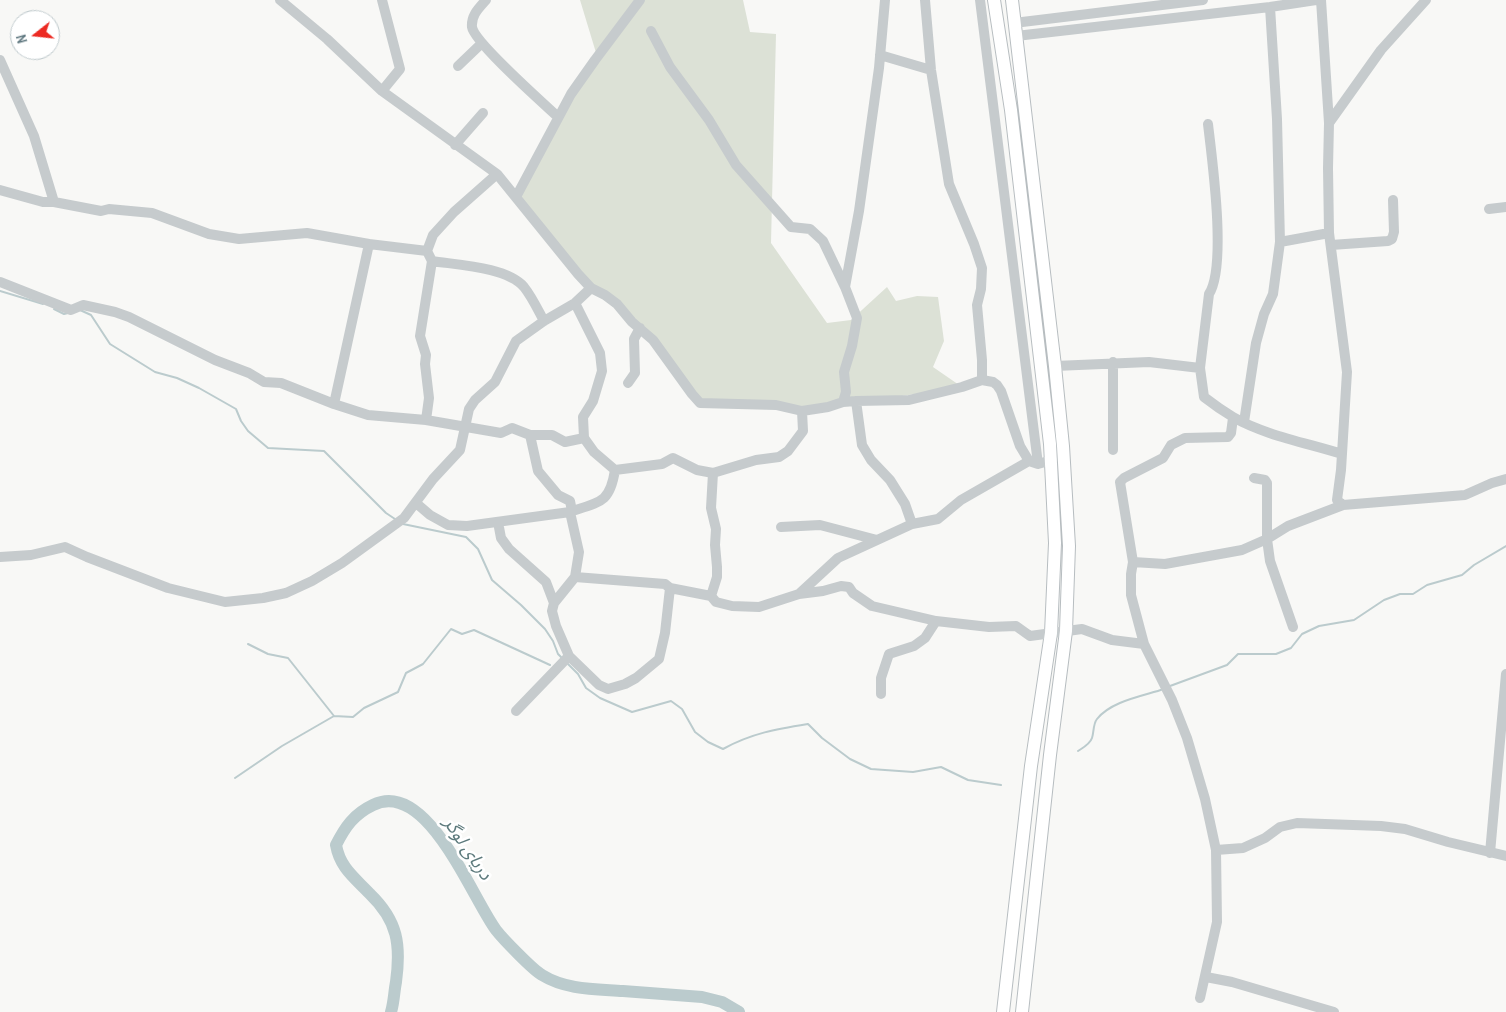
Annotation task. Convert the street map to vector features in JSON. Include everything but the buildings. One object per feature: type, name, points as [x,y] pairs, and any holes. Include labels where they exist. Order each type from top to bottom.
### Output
[{"type":"main road","points":[[994,0],[1012,120],[1052,460],[1055,543],[1051,633],[1031,766],[1003,1012]]},
{"type":"main road","points":[[1012,0],[1055,366],[1063,446],[1069,546],[1066,631],[1050,755],[1022,1012]]},
{"type":"street","points":[[382,0],[400,69],[382,91]]},
{"type":"street","points":[[486,0],[474,14],[472,28],[482,43],[558,117]]},
{"type":"street","points":[[516,197],[571,94],[640,0]]},
{"type":"street","points":[[845,286],[859,211],[880,55],[885,0]]},
{"type":"street","points":[[925,0],[931,70],[949,184],[982,268],[981,288],[977,305],[982,380]]},
{"type":"street","points":[[980,0],[1033,462]]},
{"type":"street","points":[[1014,22],[1161,2],[1203,0]]},
{"type":"street","points":[[1016,36],[1316,0]]},
{"type":"street","points":[[1321,0],[1329,123],[1329,233],[1347,372],[1337,500],[1343,505]]},
{"type":"street","points":[[1329,123],[1381,50],[1426,0]]},
{"type":"street","points":[[285,1],[382,91],[496,174],[578,274],[592,288],[617,304],[653,340],[700,403],[776,405],[802,411],[828,407],[843,402],[909,400],[982,380],[993,382],[1001,391],[1020,446],[1033,462]]},
{"type":"street","points":[[1244,422],[1256,343],[1264,314],[1273,294],[1280,242],[1277,118],[1270,7]]},
{"type":"street","points":[[651,31],[670,67],[709,120],[736,164],[791,228],[810,229],[823,241],[845,286],[857,318],[852,346],[844,372],[846,392],[843,402]]},
{"type":"street","points":[[458,66],[482,43]]},
{"type":"street","points":[[880,55],[931,70]]},
{"type":"street","points":[[0,60],[34,136],[54,202]]},
{"type":"street","points":[[455,145],[483,113]]},
{"type":"street","points":[[1208,124],[1216,186],[1217,263],[1209,294],[1200,368],[1204,397],[1233,418],[1282,437],[1342,454]]},
{"type":"street","points":[[426,420],[429,398],[425,364],[426,355],[420,336],[432,261],[427,251],[433,235],[454,212],[496,174]]},
{"type":"street","points":[[0,190],[43,202],[54,202],[101,211],[109,208],[152,213],[209,234],[239,239],[308,233],[370,244],[427,251]]},
{"type":"street","points":[[1331,245],[1388,241],[1392,239],[1394,232],[1393,200]]},
{"type":"street","points":[[1489,209],[1506,207]]},
{"type":"street","points":[[1280,242],[1329,233]]},
{"type":"street","points":[[334,404],[370,244]]},
{"type":"street","points":[[432,261],[487,270],[508,276],[524,286],[544,321]]},
{"type":"street","points":[[0,282],[71,310],[83,305],[116,312],[215,360],[249,373],[264,382],[281,383],[368,415],[426,420],[501,433],[512,428],[530,434],[552,435],[565,442],[584,438]]},
{"type":"street","points":[[0,558],[31,555],[65,547],[86,557],[168,588],[225,602],[263,598],[286,592],[312,581],[342,563],[401,521],[460,450],[469,409],[474,400],[494,382],[516,341],[544,321],[575,303],[592,288]]},
{"type":"street","points":[[575,303],[600,353],[602,371],[593,402],[583,417],[584,438],[594,452],[615,470],[662,464],[673,458],[697,470],[713,473],[756,460],[779,457],[788,451],[803,430],[802,411]]},
{"type":"street","points":[[628,383],[635,373],[634,339],[640,328]]},
{"type":"street","points":[[1055,366],[1113,362],[1149,362],[1200,368]]},
{"type":"street","points":[[1113,362],[1113,450]]},
{"type":"street","points":[[856,401],[862,444],[871,460],[890,480],[905,504],[912,524]]},
{"type":"street","points":[[1200,998],[1217,922],[1216,850],[1205,800],[1187,738],[1172,700],[1144,644],[1131,595],[1133,562],[1120,482],[1124,478],[1163,458],[1171,445],[1185,438],[1228,436],[1231,433],[1233,418]]},
{"type":"street","points":[[530,434],[538,471],[558,495],[570,501],[579,552],[575,578],[554,603],[552,611],[566,660],[599,686],[608,689],[636,678],[659,659],[665,633],[670,588]]},
{"type":"street","points":[[798,594],[838,558],[912,524],[938,519],[961,500],[1033,462],[1052,460]]},
{"type":"street","points":[[416,503],[430,515],[448,525],[467,526],[571,511],[598,503],[612,488],[615,470]]},
{"type":"street","points":[[711,596],[717,577],[716,528],[711,508],[713,473]]},
{"type":"street","points":[[1254,478],[1266,480],[1268,483],[1267,539],[1272,571],[1293,626]]},
{"type":"street","points":[[1133,562],[1165,564],[1242,550],[1267,539],[1288,526],[1343,505],[1465,495],[1492,482],[1506,479]]},
{"type":"street","points":[[498,522],[501,538],[508,549],[546,582],[554,603]]},
{"type":"street","points":[[781,527],[820,525],[877,540]]},
{"type":"street","points":[[575,578],[665,584],[670,588],[711,596],[716,602],[732,606],[759,607],[798,594],[849,587],[852,593],[872,606],[936,621],[989,627],[1016,626],[1030,636],[1082,629],[1112,640],[1144,644]]},
{"type":"street","points":[[881,694],[881,678],[889,654],[914,646],[925,638],[936,621]]},
{"type":"street","points":[[516,711],[566,660]]},
{"type":"street","points":[[1490,854],[1506,674]]},
{"type":"street","points":[[1216,850],[1243,848],[1265,838],[1280,827],[1297,823],[1381,826],[1405,829],[1490,854],[1506,856]]},
{"type":"street","points":[[1206,977],[1232,982],[1334,1012]]},
{"type":"shaded area","points":[[580,0],[743,0],[750,32],[776,34],[771,243],[827,323],[851,320],[887,287],[896,301],[917,296],[938,297],[944,341],[933,367],[962,387],[828,407],[700,403],[653,340],[591,288],[516,197],[597,56]]},
{"type":"waterway","points":[[0,291],[43,304]]},
{"type":"waterway","points":[[54,309],[64,314],[68,313]]},
{"type":"waterway","points":[[80,310],[91,315],[110,344],[155,372],[177,378],[199,388],[236,409],[248,431],[268,448],[324,451],[386,513],[395,519]]},
{"type":"waterway","points":[[403,524],[466,537],[478,549],[492,580],[545,629],[553,641],[558,654],[563,659]]},
{"type":"waterway","points":[[1170,686],[1227,665],[1238,654],[1276,654],[1291,648],[1302,634],[1319,626],[1354,620],[1384,600],[1400,594],[1413,594],[1427,585],[1462,575],[1474,565],[1506,546]]},
{"type":"waterway","points":[[248,644],[268,654],[288,658],[334,716],[353,717],[364,708],[398,692],[406,673],[423,664],[451,629],[462,634],[474,630],[550,665]]},
{"type":"waterway","points":[[568,664],[578,674],[586,688],[600,698],[632,712],[671,701],[682,709],[695,732],[708,742],[723,749],[754,735],[808,724],[822,738],[850,759],[871,769],[913,772],[941,767],[968,780],[1001,785]]},
{"type":"waterway","points":[[1078,751],[1091,740],[1096,721],[1103,713],[1119,703],[1164,689]]},
{"type":"waterway","points":[[235,778],[282,746],[334,716]]},
{"type":"waterway","name":"دریای لوگر","points":[[391,1012],[398,956],[392,924],[379,904],[345,866],[336,845],[343,832],[360,813],[373,805],[393,801],[412,809],[429,824],[446,845],[496,930],[525,961],[542,975],[561,984],[581,988],[702,997],[722,1002],[739,1012]]}]
